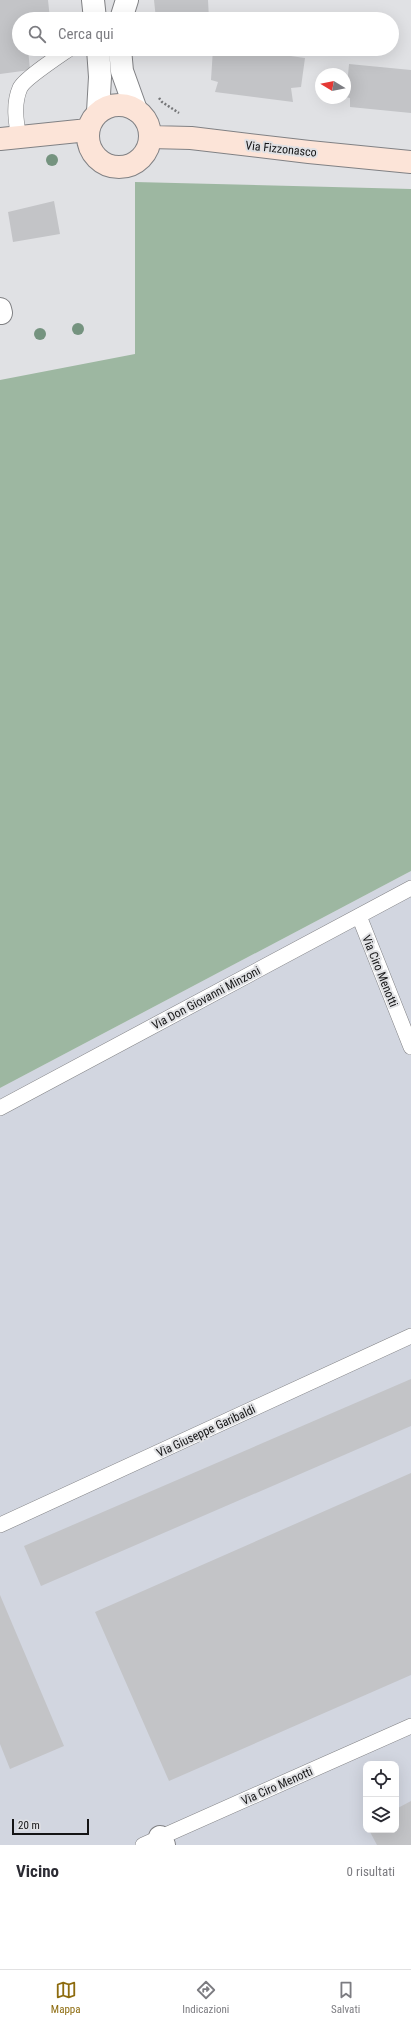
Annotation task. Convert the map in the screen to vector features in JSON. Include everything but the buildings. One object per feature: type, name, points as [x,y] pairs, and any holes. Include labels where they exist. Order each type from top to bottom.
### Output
[{"type":"main road","points":[[10,139],[93,121],[117,104],[127,105],[144,117],[149,126],[150,136],[148,147],[143,156],[135,163],[125,166],[115,167],[105,164],[97,158],[91,149],[93,121]]},
{"type":"main road","name":"Via Fizzonasco","points":[[150,136],[191,138],[411,162]]},
{"type":"street","points":[[93,0],[94,12]]},
{"type":"street","points":[[124,12],[127,0]]},
{"type":"street","points":[[93,121],[100,77],[98,56]]},
{"type":"street","points":[[121,56],[122,71],[136,110]]},
{"type":"lane","points":[[10,139],[16,122],[16,101],[21,87],[60,56]]},
{"type":"lane","name":"Via Don Giovanni Minzoni","points":[[0,1108],[411,888]]},
{"type":"lane","name":"Via Ciro Menotti","points":[[359,916],[411,1047]]},
{"type":"lane","name":"Via Giuseppe Garibaldi","points":[[0,1525],[411,1336]]},
{"type":"lane","name":"Via Ciro Menotti","points":[[155,1842],[411,1726]]},
{"type":"path","points":[[155,93],[162,102],[180,113]]},
{"type":"shaded area","points":[[411,871],[411,1845],[0,1845],[0,1088]]},
{"type":"green space","points":[[135,182],[411,189],[411,871],[0,1088],[0,380],[135,354]]}]
